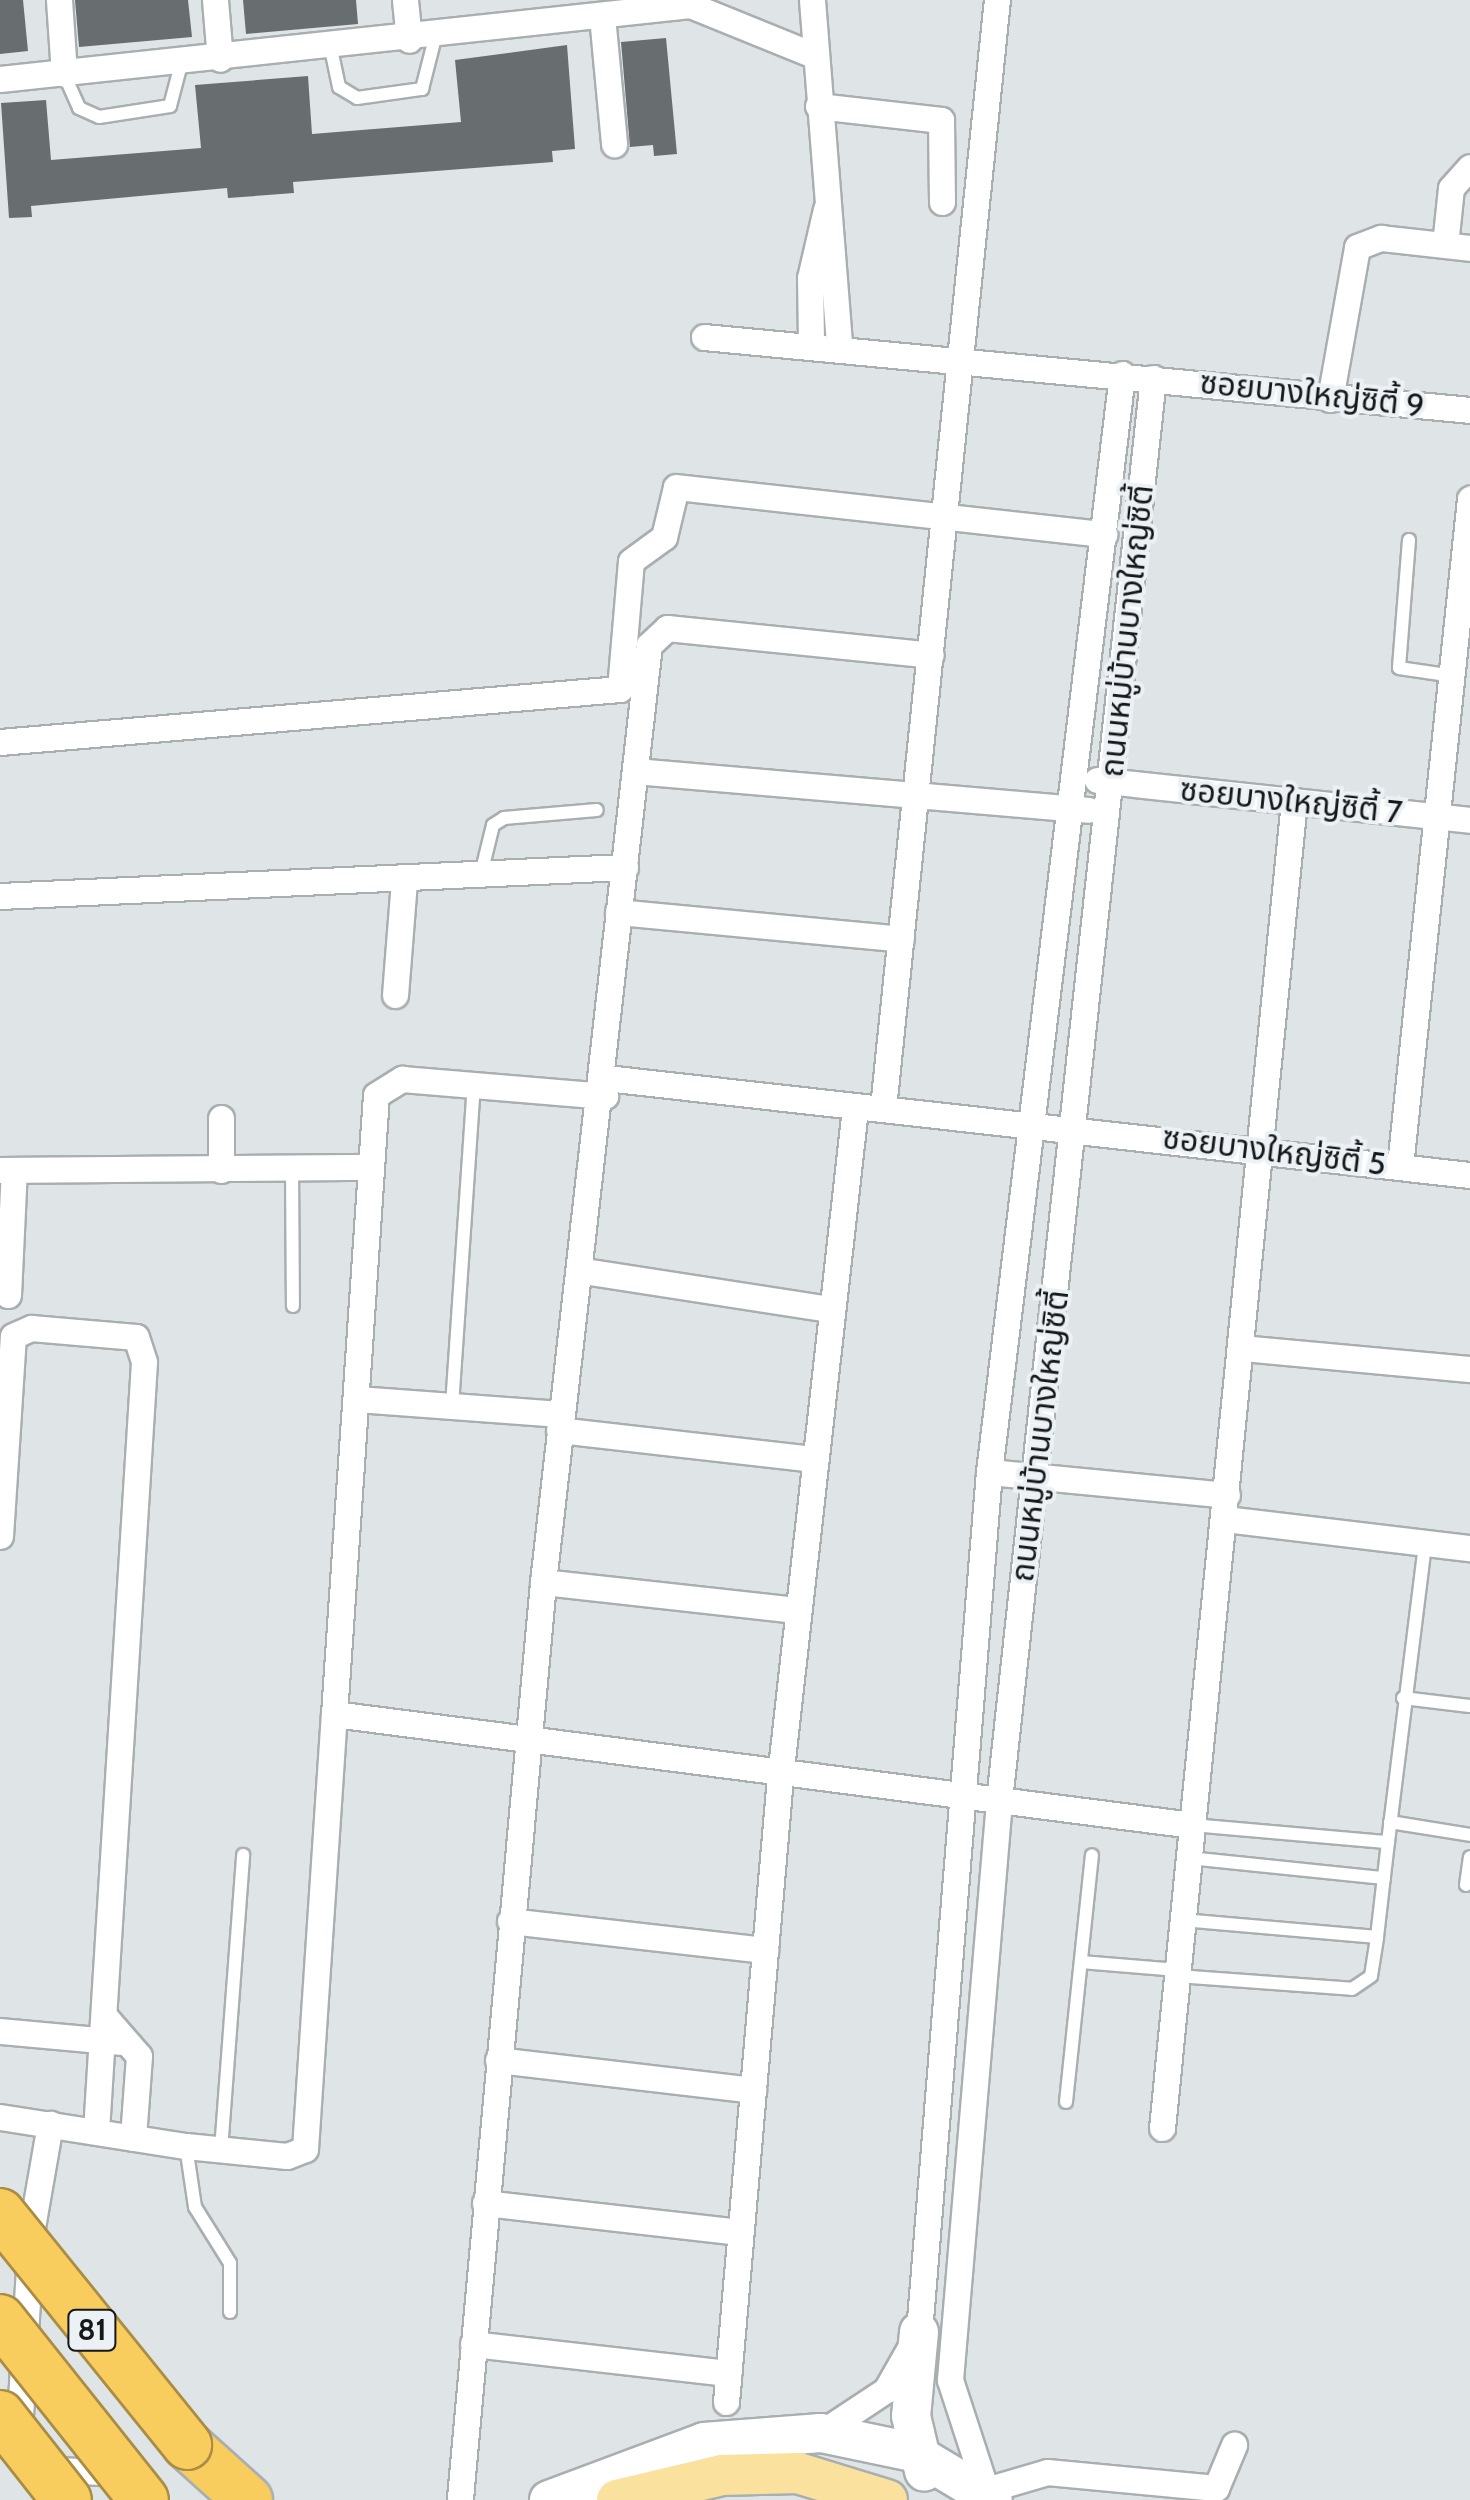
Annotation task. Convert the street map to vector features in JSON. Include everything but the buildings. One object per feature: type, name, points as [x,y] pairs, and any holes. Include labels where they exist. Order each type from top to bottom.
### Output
[{"type":"highway","name":"81","points":[[0,2213],[234,2500]]},
{"type":"highway","name":"81","points":[[0,2319],[140,2487]]},
{"type":"highway","points":[[0,2415],[67,2500]]},
{"type":"highway","name":"81","points":[[187,2445],[248,2500]]},
{"type":"main road","points":[[913,2452],[919,2332]]},
{"type":"main road","points":[[548,2500],[704,2442],[821,2433],[913,2452],[978,2497]]},
{"type":"main road","points":[[617,2500],[722,2475],[798,2473],[887,2500]]},
{"type":"street","points":[[58,0],[64,74]]},
{"type":"street","points":[[215,0],[220,59]]},
{"type":"street","points":[[405,0],[422,39]]},
{"type":"street","points":[[812,0],[826,208],[840,281],[840,344]]},
{"type":"street","points":[[883,1108],[997,0]]},
{"type":"street","points":[[0,79],[422,39],[586,11],[689,3],[813,55]]},
{"type":"street","points":[[586,11],[614,144]]},
{"type":"street","points":[[818,106],[941,120],[942,202]]},
{"type":"street","points":[[1330,399],[1344,282],[1356,248],[1381,238],[1457,246],[1451,188],[1470,167]]},
{"type":"street","points":[[811,341],[810,278],[826,208]]},
{"type":"street","name":"ซอยบางใหญ่ซิตี้ 9","points":[[704,336],[811,341],[1330,399],[1470,410]]},
{"type":"street","name":"ถนนหมู่บ้านบางใหญ่ซิตี้","points":[[821,2433],[886,2390],[919,2332],[956,1796],[989,1472],[1038,1123],[1122,374]]},
{"type":"street","name":"ถนนหมู่บ้านบางใหญ่ซิตี้","points":[[978,2497],[956,2406],[948,2322],[998,1801],[1078,1128],[1153,378]]},
{"type":"street","points":[[0,742],[611,692],[625,680],[631,561],[664,537],[676,488],[1104,534]]},
{"type":"street","points":[[1400,1166],[1440,817],[1470,498]]},
{"type":"street","points":[[460,2498],[543,1582],[560,1422],[584,1271],[606,1087],[618,912],[658,630],[931,655]]},
{"type":"street","points":[[636,771],[1108,812]]},
{"type":"street","name":"ซอยบางใหญ่ซิตี้ 7","points":[[1077,777],[1470,820]]},
{"type":"street","points":[[1162,2128],[1264,1150],[1294,802]]},
{"type":"street","points":[[0,896],[625,867]]},
{"type":"street","points":[[395,994],[404,880]]},
{"type":"street","points":[[618,912],[901,938]]},
{"type":"street","name":"ซอยบางใหญ่ซิตี้ 5","points":[[366,1166],[371,1109],[387,1086],[474,1084],[606,1087],[883,1108],[1470,1175]]},
{"type":"street","points":[[726,2402],[780,1776],[854,1108]]},
{"type":"street","points":[[221,1118],[221,1170]]},
{"type":"street","points":[[0,2117],[221,2150],[286,2156],[305,2149],[356,1399],[366,1166],[292,1170],[7,1170],[8,1296]]},
{"type":"street","points":[[584,1271],[829,1308]]},
{"type":"street","points":[[0,1536],[13,1336],[32,1328],[136,1337],[144,1362],[114,2034],[96,2131]]},
{"type":"street","points":[[1242,1348],[1470,1369]]},
{"type":"street","points":[[356,1399],[452,1406],[813,1458]]},
{"type":"street","points":[[989,1472],[1226,1507],[1424,1544],[1470,1548]]},
{"type":"street","points":[[543,1582],[797,1610]]},
{"type":"street","points":[[334,1714],[780,1776],[1192,1825]]},
{"type":"street","points":[[510,1921],[765,1950]]},
{"type":"street","points":[[0,2032],[114,2034],[140,2066],[134,2138]]},
{"type":"street","points":[[498,2060],[753,2090]]},
{"type":"street","points":[[50,2124],[22,2355],[23,2458],[30,2467],[140,2487]]},
{"type":"street","points":[[486,2202],[740,2232]]},
{"type":"street","points":[[473,2344],[728,2373]]},
{"type":"street","points":[[978,2497],[1047,2472],[1216,2488],[1234,2444]]},
{"type":"lane","points":[[331,49],[339,87],[356,98],[422,89],[422,39]]},
{"type":"lane","points":[[64,74],[79,108],[99,117],[170,106],[180,64]]},
{"type":"lane","points":[[1409,540],[1399,668],[1453,676]]},
{"type":"lane","points":[[481,874],[493,825],[504,818],[597,810]]},
{"type":"lane","points":[[452,1406],[474,1084]]},
{"type":"lane","points":[[292,1170],[293,1306]]},
{"type":"lane","points":[[1081,1962],[1352,1989],[1371,1976],[1424,1544]]},
{"type":"lane","points":[[1403,1698],[1470,1706]]},
{"type":"lane","points":[[1390,1822],[1470,1835]]},
{"type":"lane","points":[[1192,1825],[1388,1842]]},
{"type":"lane","points":[[221,2150],[243,1854]]},
{"type":"lane","points":[[1066,2102],[1092,1855]]},
{"type":"lane","points":[[1466,1884],[1470,1857]]},
{"type":"lane","points":[[1188,1858],[1384,1878]]},
{"type":"lane","points":[[1182,1920],[1376,1937]]},
{"type":"lane","points":[[186,2146],[195,2206],[230,2263],[230,2312]]}]
